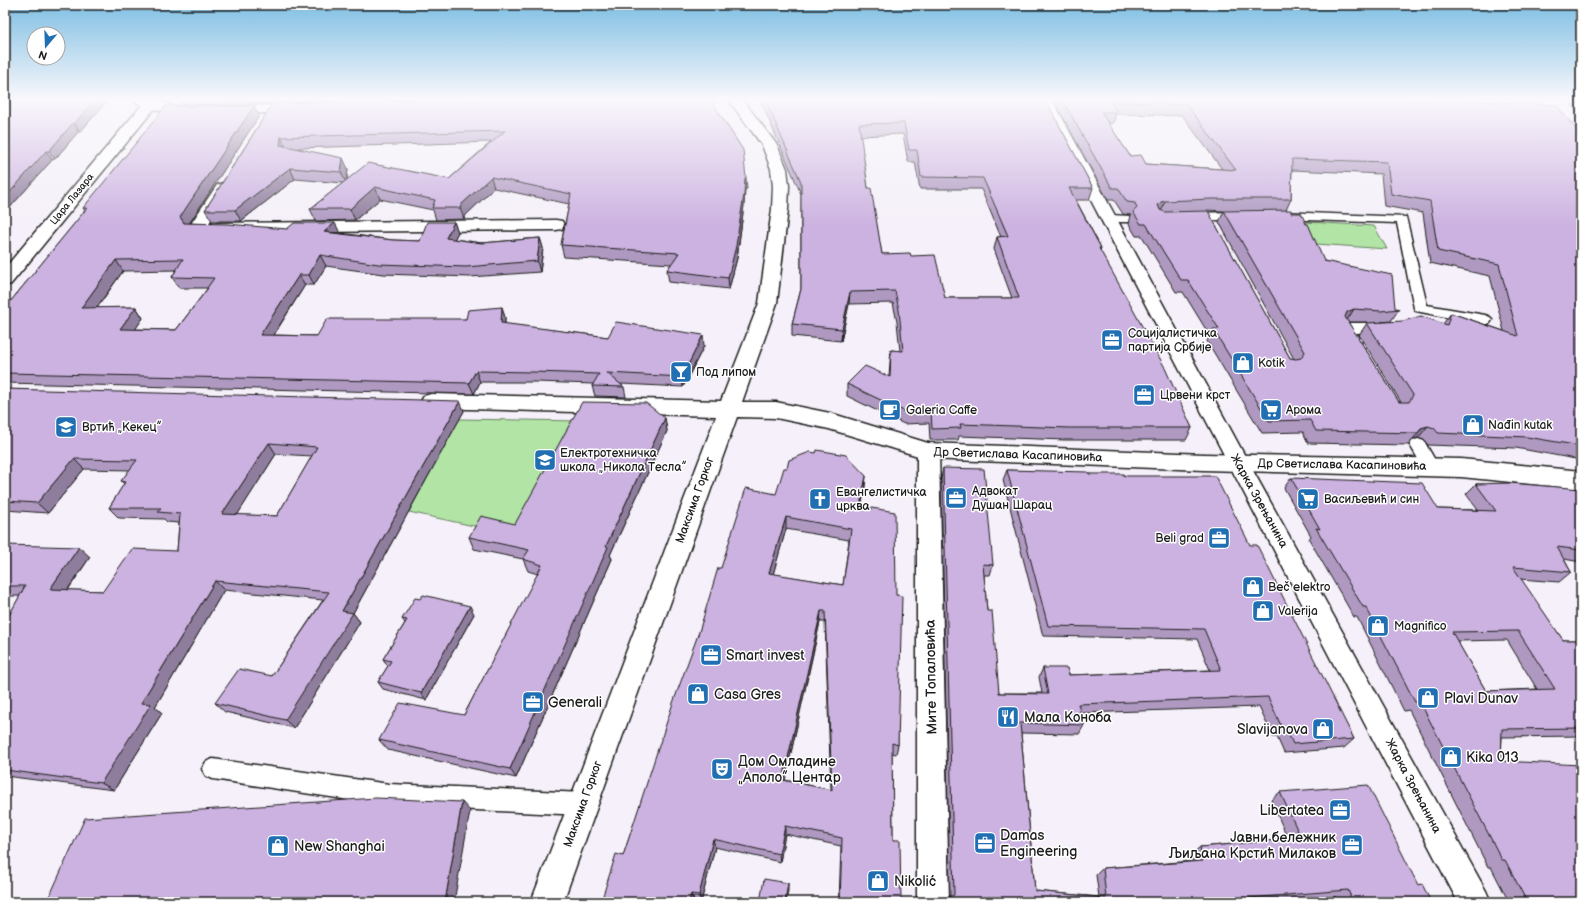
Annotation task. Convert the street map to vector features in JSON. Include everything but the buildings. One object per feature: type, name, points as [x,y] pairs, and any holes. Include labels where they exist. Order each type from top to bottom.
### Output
[{"type":"street","name":"Цара Лазара","points":[[5,280],[115,141]]},
{"type":"street","name":"Максима Горког","points":[[547,902],[728,408],[753,347],[768,302],[780,217],[781,186],[779,169],[766,141]]},
{"type":"street","name":"Жарка Зрењанина","points":[[1070,141],[1117,219],[1238,463],[1474,902]]},
{"type":"street","points":[[231,175],[197,228],[556,224]]},
{"type":"street","name":"Др Светислава Касапиновића","points":[[409,401],[776,410],[830,421],[928,452],[1238,463],[1461,468],[1581,480]]},
{"type":"street","name":"Мите Топаловића","points":[[928,452],[933,902]]},
{"type":"lane","points":[[1207,216],[1215,230]]},
{"type":"lane","points":[[1177,217],[1251,216]]},
{"type":"lane","points":[[1273,216],[1402,220],[1421,308],[1417,318],[1412,320]]},
{"type":"lane","points":[[1421,308],[1485,320]]},
{"type":"lane","points":[[1363,354],[1346,328],[1392,328],[1398,326]]},
{"type":"lane","points":[[1418,445],[1431,467]]},
{"type":"lane","points":[[213,768],[389,794],[583,804]]},
{"type":"green space","points":[[1306,222],[1374,226],[1387,249],[1316,244]]},
{"type":"green space","points":[[459,419],[582,421],[520,536],[409,512]]},
{"type":"place","name":"Социјалистичка партија Србије","points":[[1112,340]]},
{"type":"place","name":"Kotik","points":[[1243,363]]},
{"type":"place","name":"Под липом","points":[[681,372]]},
{"type":"place","name":"Црвени крст","points":[[1144,395]]},
{"type":"place","name":"Galeria Caffe","points":[[890,410]]},
{"type":"place","name":"Арома","points":[[1271,410]]},
{"type":"place","name":"Nađin kutak","points":[[1473,425]]},
{"type":"place","name":"Вртић „Кекец”","points":[[66,427]]},
{"type":"place","name":"Електротехничка школа „Никола Тесла”","points":[[545,460]]},
{"type":"place","name":"Адвокат Душан Шарац","points":[[956,498]]},
{"type":"place","name":"Евангелистичка црква","points":[[820,499]]},
{"type":"place","name":"Васиљевић и син","points":[[1308,499]]},
{"type":"place","name":"Beli grad","points":[[1219,538]]},
{"type":"place","name":"Beč elektro","points":[[1253,587]]},
{"type":"place","name":"Valerija","points":[[1263,611]]},
{"type":"place","name":"Magnifico","points":[[1378,626]]},
{"type":"place","name":"Smart invest","points":[[711,655]]},
{"type":"place","name":"Casa Gres","points":[[698,694]]},
{"type":"place","name":"Plavi Dunav","points":[[1428,698]]},
{"type":"place","name":"Generali","points":[[533,702]]},
{"type":"place","name":"Мала Коноба","points":[[1008,717]]},
{"type":"place","name":"Slavijanova","points":[[1323,729]]},
{"type":"place","name":"Kika 013","points":[[1451,757]]},
{"type":"place","name":"Дом Омладине „Аполо” Центар","points":[[722,769]]},
{"type":"place","name":"Libertatea","points":[[1340,810]]},
{"type":"place","name":"Damas Engineering","points":[[985,843]]},
{"type":"place","name":"Јавни бележник Љиљана Крстић Милаков","points":[[1352,845]]},
{"type":"place","name":"New Shanghai","points":[[278,846]]},
{"type":"place","name":"Nikolić","points":[[878,881]]}]
